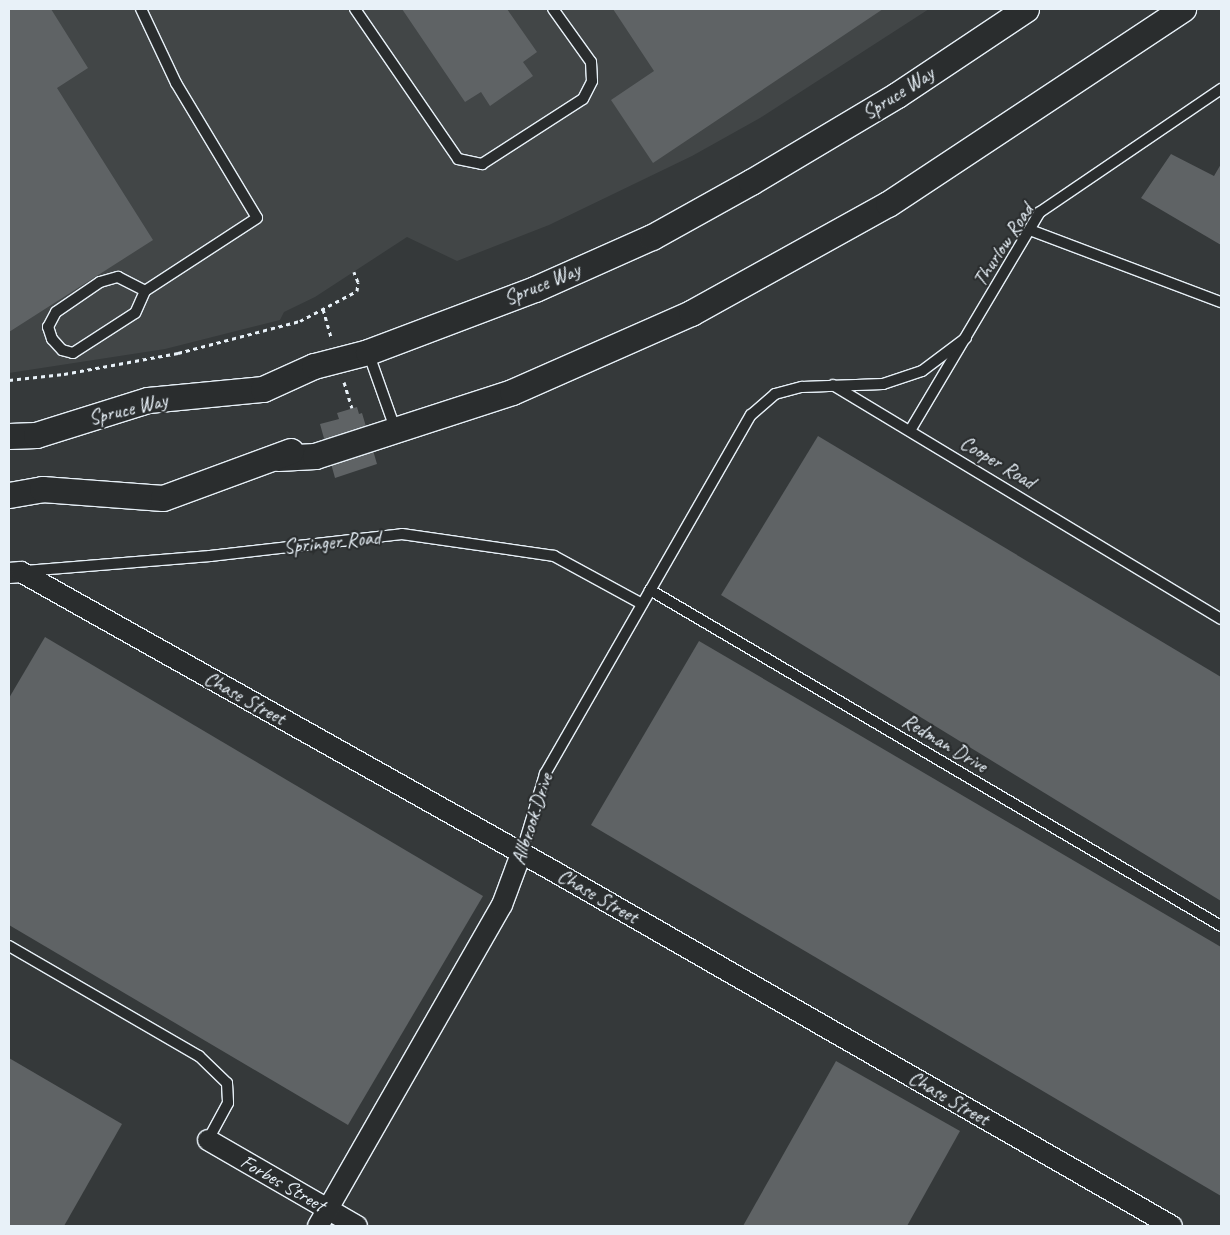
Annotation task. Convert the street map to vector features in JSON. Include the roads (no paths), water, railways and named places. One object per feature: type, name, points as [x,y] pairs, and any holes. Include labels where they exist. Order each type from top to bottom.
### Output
[{"type":"street","name":"Spruce Way","points":[[9,436],[36,434],[148,400],[263,389],[314,366],[368,352],[536,289],[652,237],[825,140],[1026,9]]},
{"type":"street","points":[[9,495],[42,489],[163,498],[278,458],[315,456],[396,432],[512,392],[607,352],[690,313],[818,245],[948,166],[1183,9]]},
{"type":"street","name":"Chase Street","points":[[15,572],[521,854],[1172,1226]]},
{"type":"street","name":"Allbrook Drive","points":[[323,1218],[502,905],[521,854]]},
{"type":"street","name":"Forbes Street","points":[[208,1140],[323,1218],[357,1226]]},
{"type":"lane","points":[[141,9],[185,100],[257,218],[145,291],[135,313],[73,352],[62,350],[52,339],[48,327],[56,312],[100,282],[118,277],[145,291]]},
{"type":"lane","points":[[355,9],[458,159],[482,164],[583,99],[592,81],[590,62],[554,9]]},
{"type":"lane","name":"Thurlow Road","points":[[910,429],[1040,212],[1221,89]]},
{"type":"lane","points":[[1030,230],[1221,302]]},
{"type":"lane","points":[[832,385],[883,384],[914,374],[966,338]]},
{"type":"lane","points":[[368,352],[396,432]]},
{"type":"lane","name":"Allbrook Drive","points":[[521,854],[545,774],[751,415],[775,394],[802,386],[832,385]]},
{"type":"lane","name":"Cooper Road","points":[[832,385],[910,429],[1221,619]]},
{"type":"lane","name":"Springer Road","points":[[15,572],[210,556],[402,534],[554,556],[642,604]]},
{"type":"lane","name":"Redman Drive","points":[[650,590],[1221,926]]},
{"type":"lane","points":[[9,946],[198,1056],[227,1083],[228,1103],[208,1140]]}]
